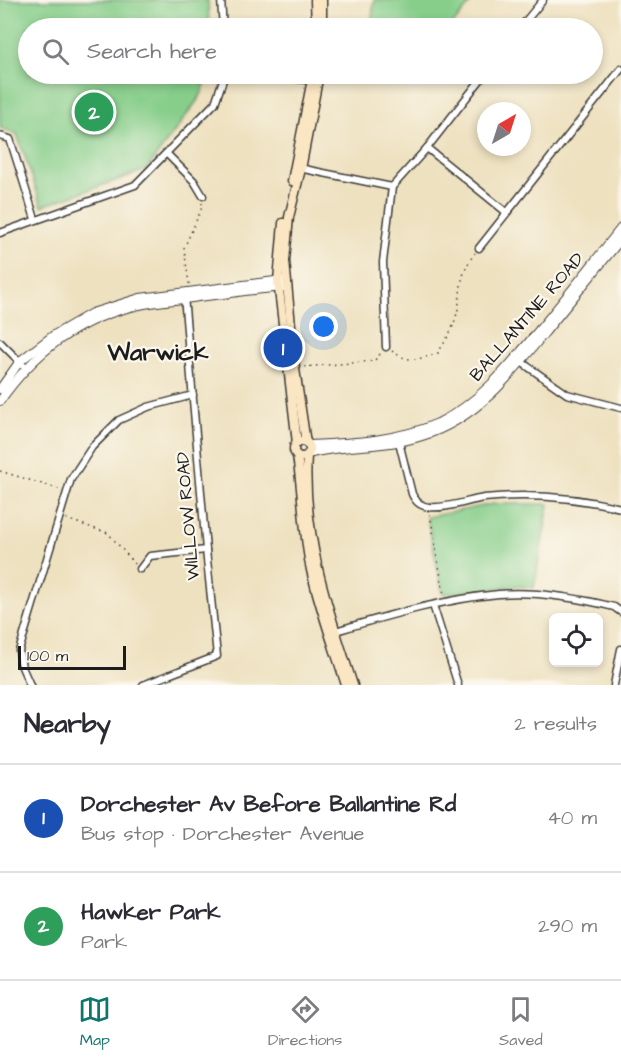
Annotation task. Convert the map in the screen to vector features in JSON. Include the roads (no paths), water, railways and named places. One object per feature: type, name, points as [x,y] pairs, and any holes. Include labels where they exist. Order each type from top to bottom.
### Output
[{"type":"main road","points":[[315,0],[316,18]]},
{"type":"main road","points":[[322,0],[322,18]]},
{"type":"main road","points":[[315,84],[298,168],[280,236],[282,284],[305,448],[301,457],[297,456],[303,521],[311,570],[353,685]]},
{"type":"main road","points":[[282,284],[305,448],[313,546],[346,685]]},
{"type":"street","points":[[221,0],[222,18]]},
{"type":"street","points":[[528,18],[543,0]]},
{"type":"street","points":[[479,248],[621,69]]},
{"type":"street","points":[[0,233],[135,185],[215,103],[222,84]]},
{"type":"street","points":[[386,347],[383,262],[392,187],[427,148],[477,84]]},
{"type":"street","points":[[0,136],[10,139],[35,219]]},
{"type":"street","points":[[427,148],[506,212]]},
{"type":"street","points":[[167,154],[194,181],[203,196]]},
{"type":"street","points":[[298,168],[392,187]]},
{"type":"street","name":"BALLANTINE ROAD","points":[[518,360],[621,228]]},
{"type":"street","name":"BALLANTINE ROAD","points":[[305,448],[399,440],[467,406],[518,360],[621,238]]},
{"type":"street","points":[[0,389],[22,364],[54,335],[92,313],[140,298],[282,284]]},
{"type":"street","name":"WILLOW ROAD","points":[[142,685],[217,656],[206,550],[186,295]]},
{"type":"street","points":[[0,342],[22,364]]},
{"type":"street","points":[[518,360],[567,394],[621,408]]},
{"type":"street","points":[[0,401],[22,364]]},
{"type":"street","points":[[30,685],[21,667],[19,651],[71,479],[92,447],[119,420],[148,407],[193,394]]},
{"type":"street","points":[[399,440],[412,494],[418,503],[428,507],[526,494],[572,498],[621,508]]},
{"type":"street","points":[[140,569],[150,556],[206,550]]},
{"type":"street","points":[[332,632],[445,602],[501,594],[538,594],[606,605],[621,612]]},
{"type":"street","points":[[433,605],[458,685]]},
{"type":"street","points":[[614,685],[621,649]]},
{"type":"place","name":"Hawker Park","points":[[94,112]]},
{"type":"place","name":"Dorchester Av Before Ballantine Rd","points":[[283,348]]},
{"type":"district","name":"Warwick","points":[[158,353]]}]
